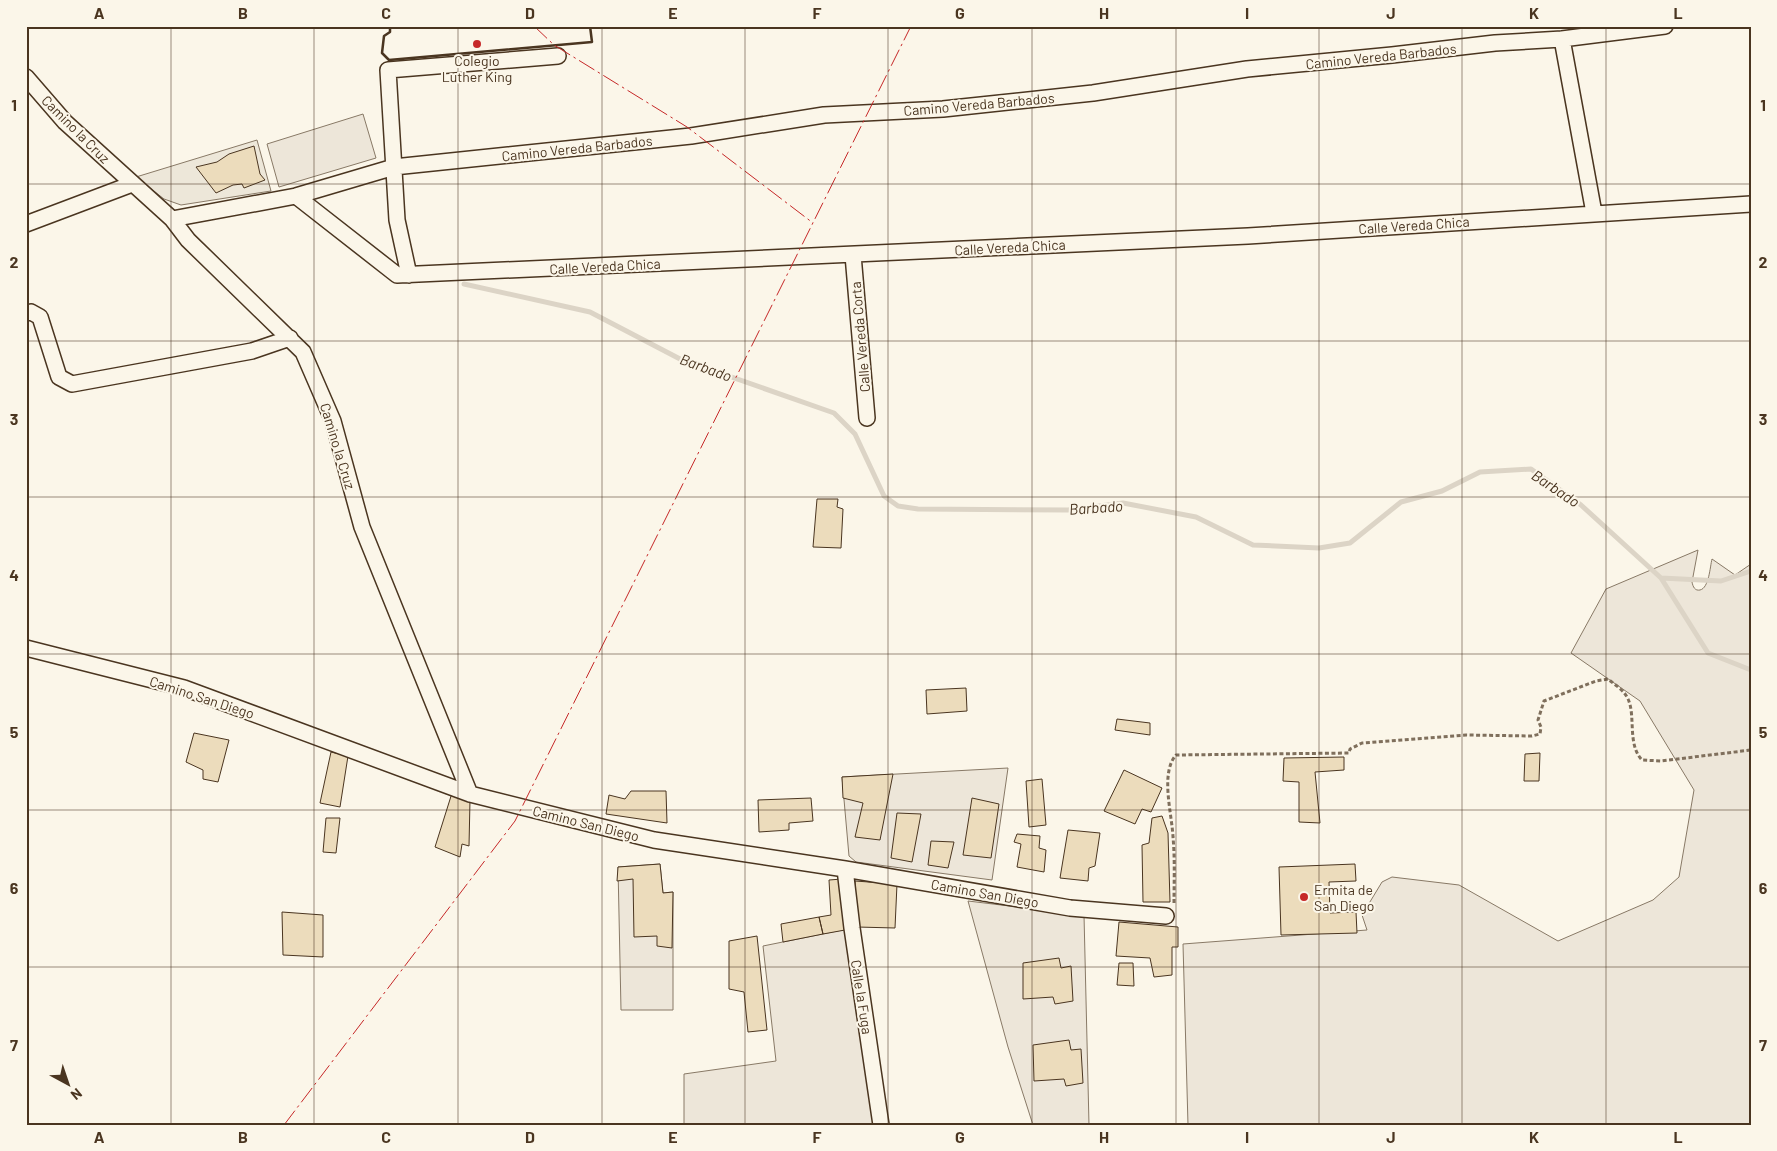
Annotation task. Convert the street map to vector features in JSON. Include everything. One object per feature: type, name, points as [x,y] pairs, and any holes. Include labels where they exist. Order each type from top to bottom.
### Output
[{"type":"street","name":"Camino Vereda Barbados","points":[[172,219],[296,196],[394,167],[691,136],[824,114],[943,109],[1093,93],[1247,69],[1495,43],[1562,39],[1665,26]]},
{"type":"street","points":[[1562,39],[1594,213]]},
{"type":"street","points":[[408,275],[397,220],[388,70],[558,56]]},
{"type":"street","name":"Camino la Cruz","points":[[29,87],[172,219],[188,240],[303,352],[333,421],[362,527],[470,794]]},
{"type":"street","points":[[26,224],[132,184]]},
{"type":"street","name":"Calle Vereda Chica","points":[[296,196],[397,275],[1248,236],[1751,204]]},
{"type":"street","name":"Calle Vereda Corta","points":[[853,255],[867,418]]},
{"type":"street","points":[[26,313],[30,312],[40,317],[59,377],[72,384],[252,352],[290,338]]},
{"type":"street","name":"Camino San Diego","points":[[26,648],[184,688],[470,794],[654,840],[846,869],[1070,908],[1166,916]]},
{"type":"street","name":"Calle la Fuga","points":[[846,869],[852,928],[882,1125]]},
{"type":"path","points":[[1166,916],[1174,906],[1173,837],[1168,792],[1170,762],[1176,755],[1349,753],[1350,749],[1362,743],[1466,735],[1532,736],[1540,734],[1541,727],[1538,720],[1544,701],[1596,681],[1608,679],[1621,689],[1628,700],[1633,738],[1638,756],[1642,760],[1661,761],[1751,750]]},
{"type":"shaded area","points":[[363,114],[376,158],[279,187],[267,144]]},
{"type":"shaded area","points":[[257,140],[271,191],[181,205],[164,199],[136,177]]},
{"type":"shaded area","points":[[1698,550],[1692,582],[1697,590],[1703,588],[1709,577],[1712,559],[1735,575],[1751,564],[1751,1125],[1188,1125],[1183,944],[1367,930],[1362,915],[1382,882],[1392,877],[1459,885],[1558,941],[1653,900],[1679,877],[1694,790],[1640,701],[1571,653],[1606,589]]},
{"type":"shaded area","points":[[1008,768],[992,880],[856,862],[849,856],[842,777]]},
{"type":"shaded area","points":[[660,864],[663,893],[673,892],[673,1010],[621,1010],[618,867]]},
{"type":"shaded area","points":[[968,901],[1084,915],[1089,1125],[1033,1125],[1008,1047]]},
{"type":"shaded area","points":[[852,928],[881,1125],[684,1125],[684,1074],[776,1061],[763,946]]},
{"type":"building","points":[[254,146],[260,174],[265,180],[244,188],[242,184],[233,185],[216,193],[196,167],[217,162],[229,154]]},
{"type":"building","points":[[817,499],[838,499],[837,507],[843,509],[841,548],[813,547]]},
{"type":"building","points":[[966,688],[967,711],[927,714],[926,690]]},
{"type":"building","points":[[1117,719],[1150,723],[1150,735],[1115,730]]},
{"type":"building","points":[[194,733],[229,740],[218,782],[203,779],[203,770],[186,762]]},
{"type":"building","points":[[331,752],[348,756],[340,807],[320,803]]},
{"type":"building","points":[[1540,753],[1539,781],[1524,781],[1525,754]]},
{"type":"building","points":[[1344,757],[1344,770],[1315,772],[1320,823],[1299,822],[1299,782],[1283,781],[1284,758]]},
{"type":"building","points":[[1124,770],[1162,788],[1151,812],[1142,809],[1135,824],[1104,811]]},
{"type":"building","points":[[893,774],[880,840],[855,837],[863,803],[843,798],[842,777]]},
{"type":"building","points":[[1042,779],[1046,825],[1029,827],[1026,781]]},
{"type":"building","points":[[631,791],[666,791],[667,823],[606,814],[609,795],[625,799]]},
{"type":"building","points":[[452,793],[470,800],[469,846],[462,844],[460,857],[435,847]]},
{"type":"building","points":[[811,798],[813,821],[789,823],[789,830],[759,832],[758,800]]},
{"type":"building","points":[[972,798],[999,804],[991,858],[963,855]]},
{"type":"building","points":[[897,813],[921,814],[912,862],[891,858]]},
{"type":"building","points":[[1162,816],[1168,833],[1170,902],[1143,902],[1142,845],[1149,843],[1152,818]]},
{"type":"building","points":[[326,818],[340,818],[336,853],[323,852]]},
{"type":"building","points":[[1068,830],[1100,833],[1095,866],[1089,868],[1088,881],[1060,878]]},
{"type":"building","points":[[1017,834],[1040,836],[1039,848],[1046,850],[1044,872],[1017,867],[1021,844],[1014,842]]},
{"type":"building","points":[[931,841],[954,842],[948,868],[928,865]]},
{"type":"building","points":[[660,864],[663,893],[673,892],[672,948],[657,946],[657,936],[634,937],[633,879],[617,881],[618,867]]},
{"type":"building","name":"Ermita de San Diego","points":[[1355,864],[1356,881],[1329,882],[1330,913],[1356,912],[1357,933],[1281,935],[1279,867]]},
{"type":"building","points":[[842,879],[845,930],[823,934],[819,917],[831,915],[829,880]]},
{"type":"building","points":[[855,881],[897,884],[895,928],[857,927]]},
{"type":"building","points":[[282,912],[323,915],[323,957],[283,955]]},
{"type":"building","points":[[819,917],[823,934],[783,942],[781,924]]},
{"type":"building","points":[[1119,922],[1178,927],[1178,947],[1172,947],[1172,975],[1154,977],[1150,958],[1116,956]]},
{"type":"building","points":[[757,936],[767,1030],[748,1032],[744,992],[729,989],[729,941]]},
{"type":"building","points":[[1059,958],[1061,968],[1071,966],[1073,1001],[1055,1004],[1053,997],[1023,999],[1023,963]]},
{"type":"building","points":[[1119,963],[1133,963],[1134,986],[1117,985]]},
{"type":"building","points":[[1069,1040],[1071,1050],[1081,1049],[1083,1083],[1066,1086],[1064,1079],[1034,1081],[1033,1045]]},
{"type":"waterway","name":"Barbado","points":[[464,284],[590,312],[680,359],[834,413],[855,434],[884,496],[898,506],[918,509],[1068,510],[1123,503],[1196,517],[1253,545],[1319,548],[1350,543],[1401,502],[1442,491],[1480,472],[1531,469],[1581,505],[1661,578],[1708,653],[1751,670]]},
{"type":"waterway","points":[[1661,578],[1721,581],[1751,571]]},
{"type":"wall","points":[[390,26],[390,32],[384,36],[382,53],[389,60],[592,42],[590,26]]},
{"type":"power","points":[[534,26],[554,45],[687,127],[813,223]]},
{"type":"power","points":[[284,1125],[515,821],[911,26]]},
{"type":"place","name":"Colegio Luther King","points":[[477,44]]},
{"type":"place","name":"Ermita de San Diego","points":[[1304,897]]}]
